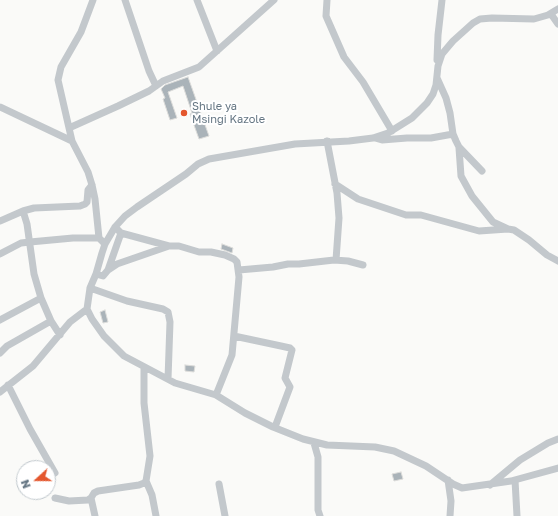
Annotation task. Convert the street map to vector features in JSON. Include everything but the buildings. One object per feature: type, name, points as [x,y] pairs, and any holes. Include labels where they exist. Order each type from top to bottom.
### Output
[{"type":"street","points":[[93,0],[81,32],[59,72],[59,84],[72,141],[88,172],[92,184],[99,238],[105,244]]},
{"type":"street","points":[[125,0],[149,71],[156,86]]},
{"type":"street","points":[[197,0],[217,51]]},
{"type":"street","points":[[69,128],[118,106],[163,82],[196,68],[274,0]]},
{"type":"street","points":[[327,0],[326,16],[344,57],[363,82],[392,131]]},
{"type":"street","points":[[442,0],[438,35],[437,78],[433,94],[427,103],[412,118],[392,131],[373,138],[295,144],[206,160],[137,207],[125,216],[115,228],[105,244],[90,288],[87,309],[100,331],[118,351],[144,367],[183,386],[216,395],[244,413],[275,428],[314,443],[375,447],[394,451],[426,466],[462,488],[515,480],[558,468]]},
{"type":"street","points":[[438,66],[440,57],[445,49],[463,31],[478,20],[534,18],[550,14],[558,9]]},
{"type":"street","points":[[550,14],[558,24]]},
{"type":"street","points":[[437,78],[446,98],[453,134],[459,147],[482,171]]},
{"type":"street","points":[[0,107],[72,141]]},
{"type":"street","points":[[373,138],[382,140],[436,138],[453,134]]},
{"type":"street","points":[[327,141],[335,184],[339,218],[336,260]]},
{"type":"street","points":[[459,147],[461,176],[472,196],[493,222],[522,234],[547,255],[558,261]]},
{"type":"street","points":[[0,221],[34,208],[80,206],[85,204],[87,202],[88,190],[92,184]]},
{"type":"street","points":[[335,184],[353,197],[406,215],[421,215],[479,231],[508,229]]},
{"type":"street","points":[[23,211],[30,242],[34,274],[41,298],[51,321],[60,334]]},
{"type":"street","points":[[115,228],[121,232],[169,246],[179,246],[199,252],[211,252],[231,257],[237,262],[239,270],[232,355],[216,395]]},
{"type":"street","points":[[96,274],[104,276],[108,270],[121,232]]},
{"type":"street","points":[[0,254],[21,243],[73,238],[99,238]]},
{"type":"street","points":[[108,270],[117,264],[169,246]]},
{"type":"street","points":[[239,270],[336,260],[348,261],[363,265]]},
{"type":"street","points":[[90,288],[163,309],[168,312],[170,322],[168,379]]},
{"type":"street","points":[[0,320],[41,298]]},
{"type":"street","points":[[0,391],[33,366],[70,322],[87,309]]},
{"type":"street","points":[[0,353],[7,346],[51,321]]},
{"type":"street","points":[[234,336],[290,348],[292,350],[285,378],[290,387],[275,428]]},
{"type":"street","points":[[144,367],[144,403],[150,456],[146,481],[152,495],[156,516]]},
{"type":"street","points":[[8,385],[48,460]]},
{"type":"street","points":[[489,485],[520,460],[548,443],[558,439]]},
{"type":"street","points":[[314,443],[318,457],[318,510],[320,516]]},
{"type":"street","points":[[448,480],[450,516]]},
{"type":"street","points":[[515,480],[517,516]]},
{"type":"street","points":[[56,498],[88,500],[98,491],[139,485],[146,481]]},
{"type":"street","points":[[219,484],[225,516]]},
{"type":"street","points":[[91,498],[95,516]]},
{"type":"street","points":[[450,507],[456,516]]},
{"type":"place","name":"Shule ya Msingi Kazole","points":[[184,113]]}]
